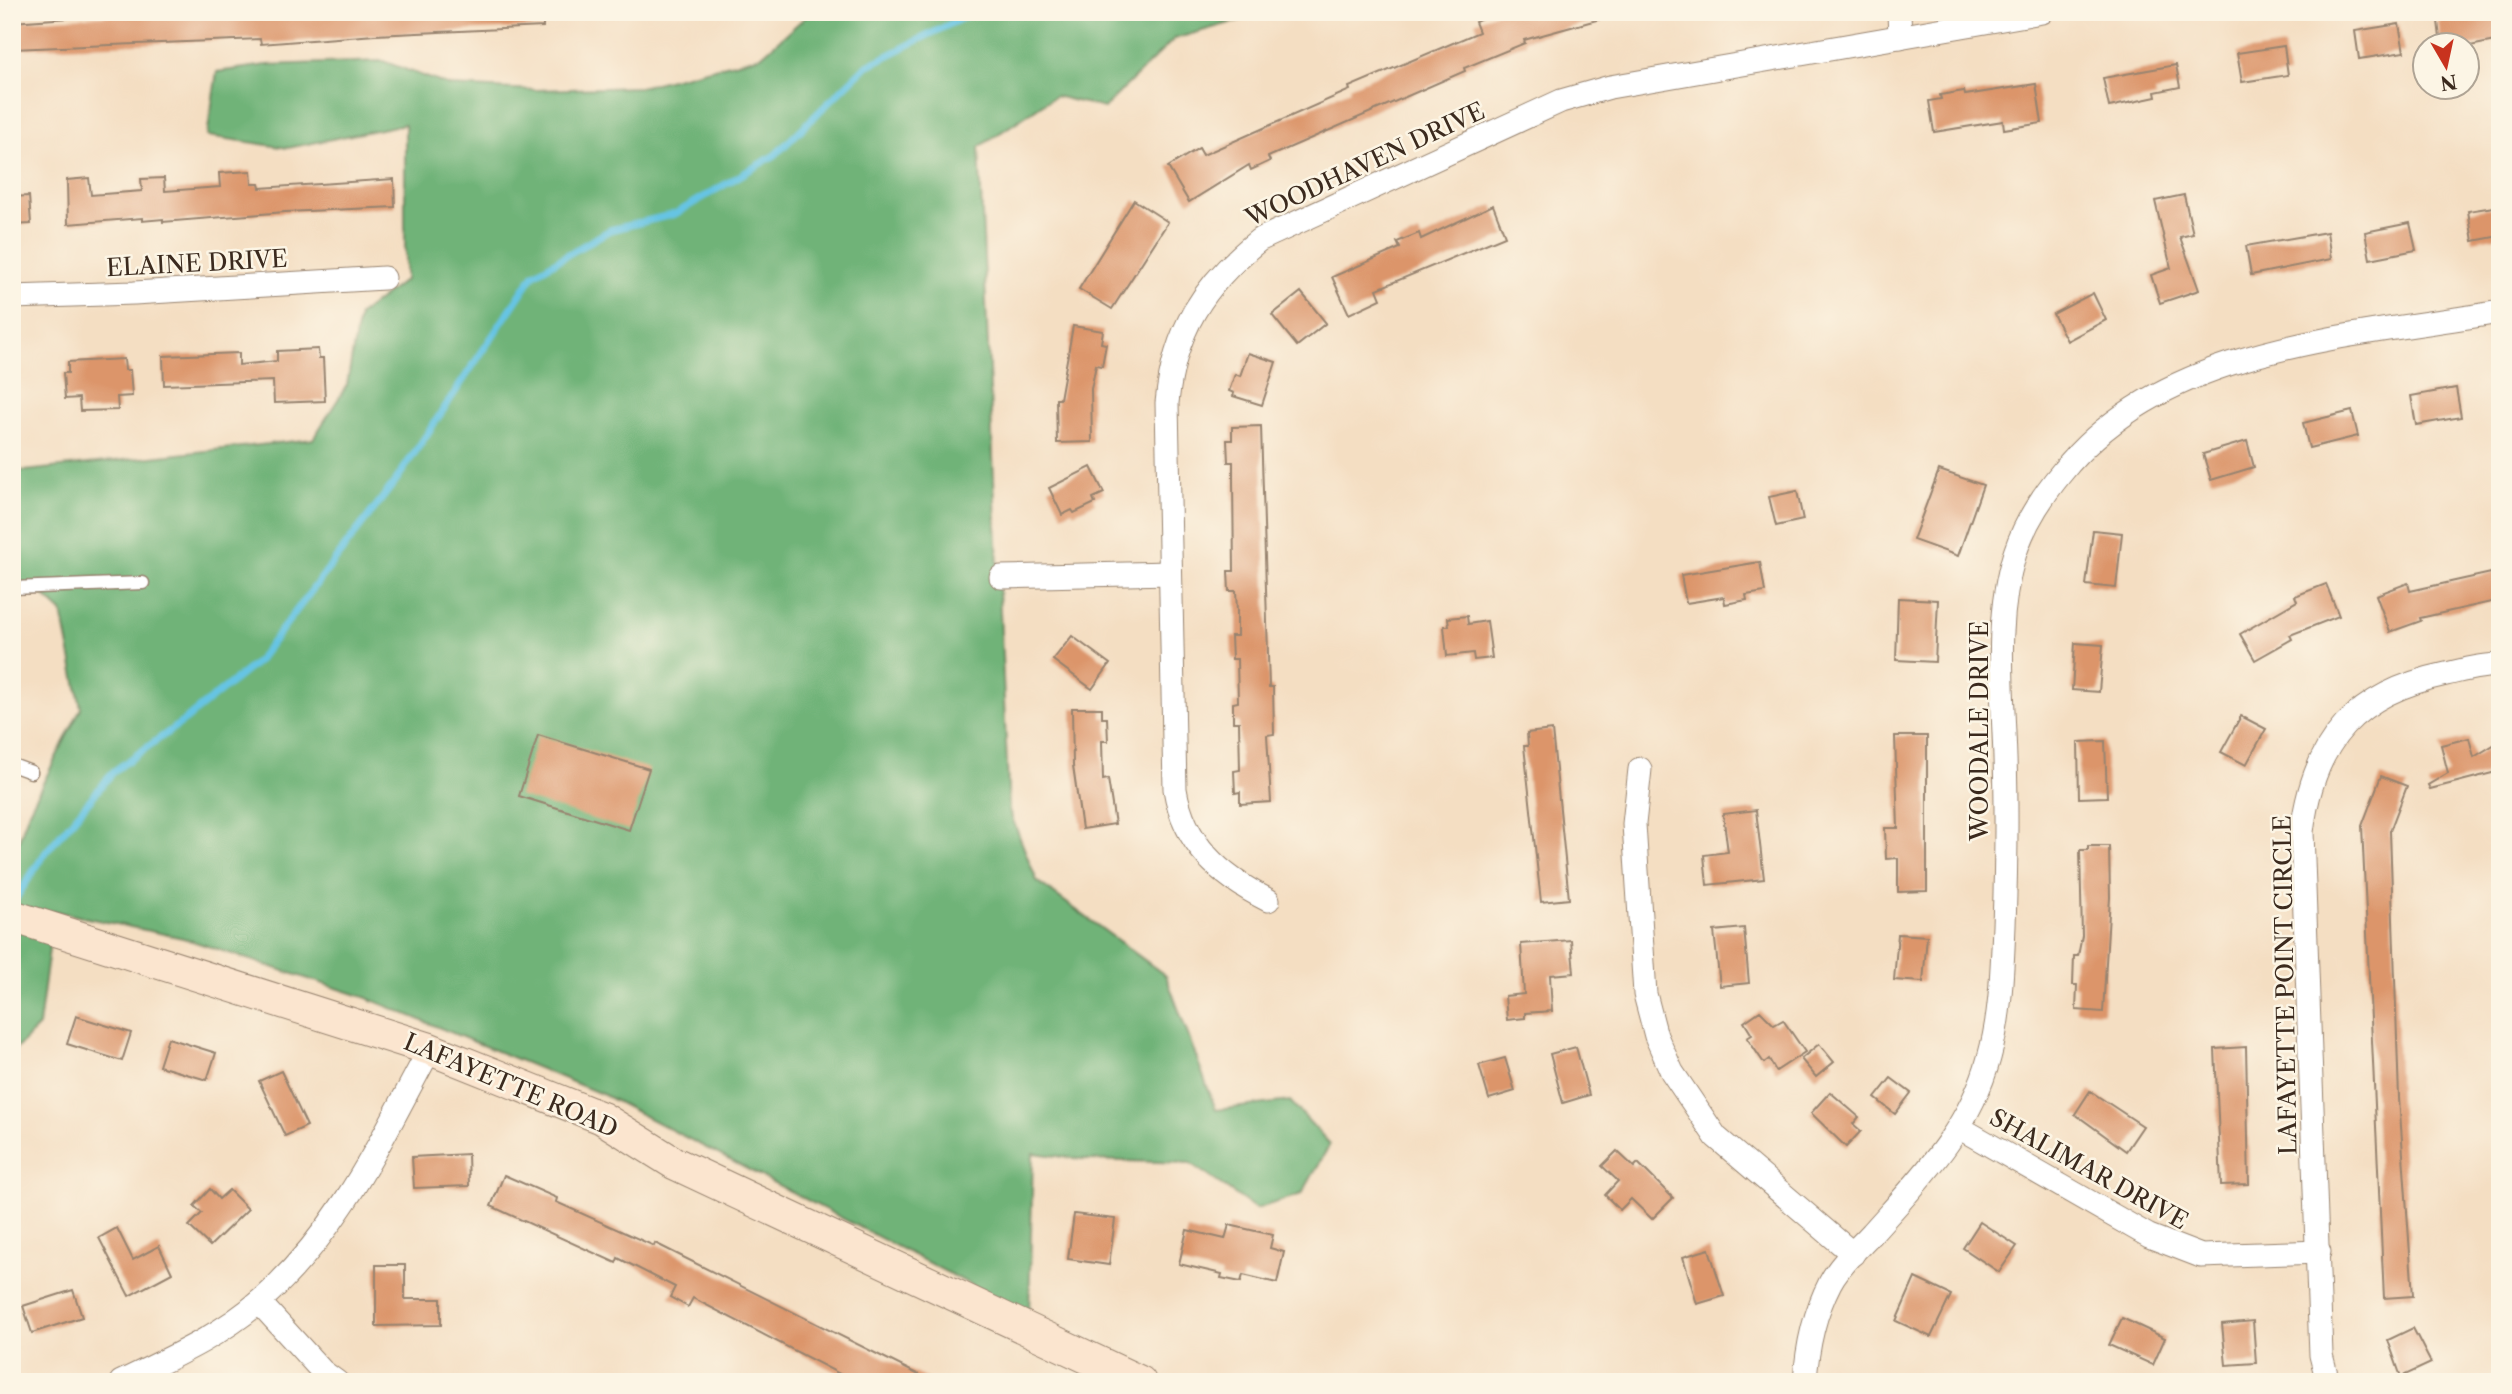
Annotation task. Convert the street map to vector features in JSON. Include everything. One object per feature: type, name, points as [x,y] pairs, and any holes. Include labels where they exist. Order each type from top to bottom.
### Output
[{"type":"main road","name":"LAFAYETTE ROAD","points":[[25,921],[430,1049],[602,1118],[674,1163],[1140,1382]]},
{"type":"street","points":[[1899,12],[1900,37]]},
{"type":"street","name":"WOODHAVEN DRIVE","points":[[1268,901],[1235,883],[1209,860],[1195,843],[1179,814],[1175,789],[1167,403],[1170,367],[1188,323],[1210,287],[1236,258],[1259,240],[1561,101],[1610,87],[2042,12]]},
{"type":"street","name":"ELAINE DRIVE","points":[[12,297],[384,278]]},
{"type":"street","name":"WOODALE DRIVE","points":[[1805,1382],[1807,1349],[1831,1280],[1920,1179],[1959,1128],[1977,1093],[1989,1058],[1997,1018],[2007,835],[2001,641],[2015,555],[2042,496],[2089,442],[2118,417],[2152,395],[2193,376],[2239,360],[2307,345],[2500,312]]},
{"type":"street","points":[[1001,577],[1170,573]]},
{"type":"street","name":"LAFAYETTE POINT CIRCLE","points":[[2328,1382],[2321,1355],[2302,832],[2311,786],[2330,741],[2361,708],[2393,690],[2430,677],[2500,665]]},
{"type":"street","points":[[1640,769],[1634,824],[1645,995],[1656,1035],[1672,1072],[1716,1137],[1853,1254]]},
{"type":"street","points":[[121,1382],[195,1346],[259,1302],[307,1254],[341,1212],[430,1049]]},
{"type":"street","name":"SHALIMAR DRIVE","points":[[1959,1128],[2149,1236],[2179,1250],[2218,1257],[2319,1252]]},
{"type":"street","points":[[259,1302],[322,1371],[337,1382]]},
{"type":"lane","points":[[12,589],[143,583]]},
{"type":"lane","points":[[12,765],[31,772]]},
{"type":"green space","points":[[811,12],[1268,12],[1174,39],[1104,108],[1055,96],[979,147],[1009,810],[1037,881],[1166,976],[1216,1110],[1290,1101],[1330,1144],[1302,1194],[1256,1209],[1190,1163],[1089,1160],[1033,1153],[1029,1315],[604,1095],[367,998],[183,938],[54,911],[39,1026],[12,1053],[12,861],[29,811],[81,708],[62,612],[39,591],[12,598],[12,469],[25,471],[313,439],[347,385],[359,315],[405,280],[405,124],[288,148],[207,136],[217,72],[266,65],[383,61],[450,86],[535,90],[640,87],[761,56]]},
{"type":"building","points":[[167,12],[168,17],[233,12],[543,12],[543,27],[375,35],[261,44],[260,39],[12,49],[12,22]]},
{"type":"building","points":[[1498,12],[1604,12],[1604,18],[1524,40],[1525,43],[1464,68],[1465,71],[1268,157],[1270,161],[1251,170],[1249,165],[1189,202],[1168,167],[1199,148],[1203,155],[1350,90],[1349,87],[1479,32],[1475,22]]},
{"type":"building","points":[[2496,13],[2500,40],[2480,44],[2480,32],[2439,32],[2438,21]]},
{"type":"building","points":[[2399,24],[2404,52],[2359,59],[2355,31]]},
{"type":"building","points":[[2284,46],[2288,75],[2242,82],[2237,53]]},
{"type":"building","points":[[2176,65],[2180,87],[2155,92],[2156,97],[2109,107],[2103,78]]},
{"type":"building","points":[[2036,84],[2042,123],[2004,129],[2003,121],[1934,132],[1929,101],[1941,99],[1940,95],[1964,91],[1965,95]]},
{"type":"building","points":[[251,171],[252,184],[259,184],[260,188],[394,179],[395,207],[285,212],[163,222],[163,219],[142,221],[142,218],[68,224],[67,180],[89,178],[91,195],[142,191],[141,179],[164,178],[165,191],[220,187],[219,173]]},
{"type":"building","points":[[2184,195],[2193,234],[2180,237],[2199,290],[2160,303],[2151,275],[2171,268],[2155,201]]},
{"type":"building","points":[[29,196],[31,224],[12,225],[12,197]]},
{"type":"building","points":[[1134,200],[1168,222],[1112,309],[1079,289]]},
{"type":"building","points":[[1493,205],[1505,236],[1377,289],[1381,299],[1349,314],[1332,277],[1400,248],[1397,242],[1419,233],[1421,239]]},
{"type":"building","points":[[2500,206],[2500,236],[2473,241],[2468,211]]},
{"type":"building","points":[[2410,223],[2416,250],[2370,259],[2365,232]]},
{"type":"building","points":[[2327,232],[2331,259],[2251,275],[2246,246]]},
{"type":"building","points":[[1301,292],[1326,323],[1297,346],[1272,315]]},
{"type":"building","points":[[2093,293],[2106,320],[2067,341],[2053,314]]},
{"type":"building","points":[[1073,326],[1103,331],[1101,343],[1106,344],[1102,366],[1096,365],[1091,389],[1092,442],[1057,443],[1056,399],[1060,399]]},
{"type":"building","points":[[318,349],[319,358],[323,358],[325,401],[274,403],[273,381],[164,385],[163,356],[239,353],[239,365],[277,361],[277,351]]},
{"type":"building","points":[[1248,353],[1276,362],[1262,405],[1233,396],[1234,393],[1229,391],[1235,374],[1240,376]]},
{"type":"building","points":[[124,359],[125,370],[130,370],[132,396],[117,397],[118,410],[80,411],[79,398],[65,399],[63,373],[68,373],[68,362]]},
{"type":"building","points":[[2456,388],[2461,417],[2416,425],[2411,396]]},
{"type":"building","points":[[2352,411],[2358,436],[2309,448],[2303,423]]},
{"type":"building","points":[[1261,426],[1269,687],[1273,687],[1274,734],[1267,735],[1271,802],[1240,804],[1240,792],[1235,793],[1234,771],[1240,770],[1239,722],[1233,722],[1233,703],[1238,702],[1237,659],[1232,659],[1231,636],[1237,636],[1236,591],[1229,591],[1228,571],[1234,571],[1233,462],[1228,462],[1227,440],[1232,440],[1232,427]]},
{"type":"building","points":[[2247,441],[2254,467],[2211,480],[2203,454]]},
{"type":"building","points":[[1091,467],[1104,493],[1093,498],[1095,503],[1074,513],[1072,510],[1062,515],[1049,488]]},
{"type":"building","points":[[1939,470],[1983,485],[1958,556],[1913,540]]},
{"type":"building","points":[[1797,491],[1803,520],[1776,526],[1769,497]]},
{"type":"building","points":[[2093,530],[2122,533],[2116,588],[2086,585]]},
{"type":"building","points":[[1760,562],[1765,592],[1746,595],[1747,600],[1725,604],[1724,597],[1686,603],[1681,575]]},
{"type":"building","points":[[2500,571],[2500,600],[2420,618],[2421,621],[2390,632],[2376,595],[2408,583],[2410,591]]},
{"type":"building","points":[[2326,584],[2339,616],[2290,635],[2292,639],[2255,660],[2240,634],[2297,601],[2295,596]]},
{"type":"building","points":[[1898,598],[1938,600],[1935,662],[1896,660]]},
{"type":"building","points":[[1467,616],[1468,624],[1487,621],[1492,658],[1474,660],[1473,653],[1447,656],[1444,626],[1449,626],[1448,618]]},
{"type":"building","points":[[1072,636],[1110,664],[1092,689],[1053,660]]},
{"type":"building","points":[[2075,643],[2103,645],[2099,692],[2072,690]]},
{"type":"building","points":[[1072,708],[1102,708],[1102,718],[1107,718],[1108,741],[1102,741],[1103,780],[1108,779],[1115,824],[1082,829],[1073,766]]},
{"type":"building","points":[[2241,716],[2266,729],[2246,765],[2221,752]]},
{"type":"building","points":[[1552,730],[1569,899],[1541,902],[1524,746],[1528,746],[1527,733]]},
{"type":"building","points":[[538,735],[649,769],[629,830],[519,796]]},
{"type":"building","points":[[1895,736],[1927,736],[1927,891],[1898,892],[1898,858],[1886,859],[1885,828],[1898,828]]},
{"type":"building","points":[[2469,738],[2474,757],[2500,741],[2500,771],[2430,789],[2428,785],[2448,773],[2441,745]]},
{"type":"building","points":[[2105,741],[2107,797],[2079,798],[2078,742]]},
{"type":"building","points":[[2381,776],[2407,786],[2390,831],[2399,1098],[2413,1296],[2384,1298],[2362,826]]},
{"type":"building","points":[[1756,810],[1764,879],[1707,885],[1704,855],[1728,852],[1723,814]]},
{"type":"building","points":[[2088,846],[2109,846],[2110,897],[2103,1012],[2076,1010],[2077,985],[2073,985],[2074,956],[2078,956],[2082,936],[2080,850],[2088,850]]},
{"type":"building","points":[[1744,928],[1749,983],[1720,986],[1714,931]]},
{"type":"building","points":[[1898,934],[1927,936],[1923,982],[1894,980]]},
{"type":"building","points":[[1571,940],[1574,973],[1550,975],[1552,1011],[1525,1013],[1525,1018],[1507,1020],[1505,996],[1524,994],[1521,944]]},
{"type":"building","points":[[1760,1011],[1774,1025],[1783,1020],[1805,1052],[1776,1071],[1769,1059],[1764,1063],[1747,1038],[1752,1035],[1744,1022]]},
{"type":"building","points":[[76,1016],[131,1033],[122,1061],[67,1044]]},
{"type":"building","points":[[168,1038],[216,1053],[207,1080],[159,1066]]},
{"type":"building","points":[[1819,1044],[1834,1062],[1816,1077],[1801,1059]]},
{"type":"building","points":[[1576,1047],[1589,1095],[1563,1103],[1550,1054]]},
{"type":"building","points":[[2246,1047],[2249,1184],[2221,1185],[2215,1049]]},
{"type":"building","points":[[1505,1058],[1515,1091],[1489,1099],[1479,1065]]},
{"type":"building","points":[[281,1071],[307,1126],[285,1136],[259,1081]]},
{"type":"building","points":[[1891,1078],[1911,1093],[1895,1114],[1875,1098]]},
{"type":"building","points":[[2090,1091],[2143,1126],[2126,1151],[2075,1114]]},
{"type":"building","points":[[1830,1092],[1859,1117],[1853,1124],[1861,1131],[1846,1147],[1811,1113]]},
{"type":"building","points":[[1617,1151],[1634,1167],[1638,1163],[1673,1198],[1652,1219],[1631,1199],[1620,1210],[1605,1195],[1618,1181],[1602,1166]]},
{"type":"building","points":[[468,1154],[469,1186],[414,1188],[412,1157]]},
{"type":"building","points":[[504,1175],[557,1198],[556,1202],[654,1246],[655,1243],[933,1382],[855,1382],[693,1298],[688,1307],[670,1297],[675,1287],[618,1258],[616,1263],[491,1206]]},
{"type":"building","points":[[210,1189],[219,1199],[229,1190],[248,1209],[210,1246],[189,1226],[202,1213],[194,1206]]},
{"type":"building","points":[[1074,1214],[1115,1219],[1109,1265],[1068,1259]]},
{"type":"building","points":[[1980,1222],[2017,1246],[1999,1272],[1963,1248]]},
{"type":"building","points":[[1229,1225],[1273,1235],[1270,1248],[1284,1252],[1277,1283],[1243,1275],[1241,1282],[1221,1278],[1222,1274],[1179,1264],[1187,1230],[1225,1239]]},
{"type":"building","points":[[117,1228],[133,1260],[159,1246],[172,1273],[129,1296],[99,1238]]},
{"type":"building","points":[[1709,1249],[1724,1296],[1697,1304],[1683,1257]]},
{"type":"building","points":[[376,1265],[405,1265],[405,1299],[441,1299],[441,1325],[376,1326]]},
{"type":"building","points":[[1915,1278],[1951,1295],[1931,1337],[1896,1321]]},
{"type":"building","points":[[73,1290],[82,1317],[32,1333],[23,1306]]},
{"type":"building","points":[[2122,1318],[2165,1338],[2153,1365],[2109,1345]]},
{"type":"building","points":[[2253,1321],[2256,1363],[2226,1365],[2222,1324]]},
{"type":"building","points":[[2413,1328],[2431,1363],[2401,1377],[2388,1340]]},
{"type":"waterway","points":[[12,904],[46,852],[114,771],[185,720],[257,662],[397,479],[534,274],[610,230],[675,214],[775,155],[865,67],[974,12]]}]
